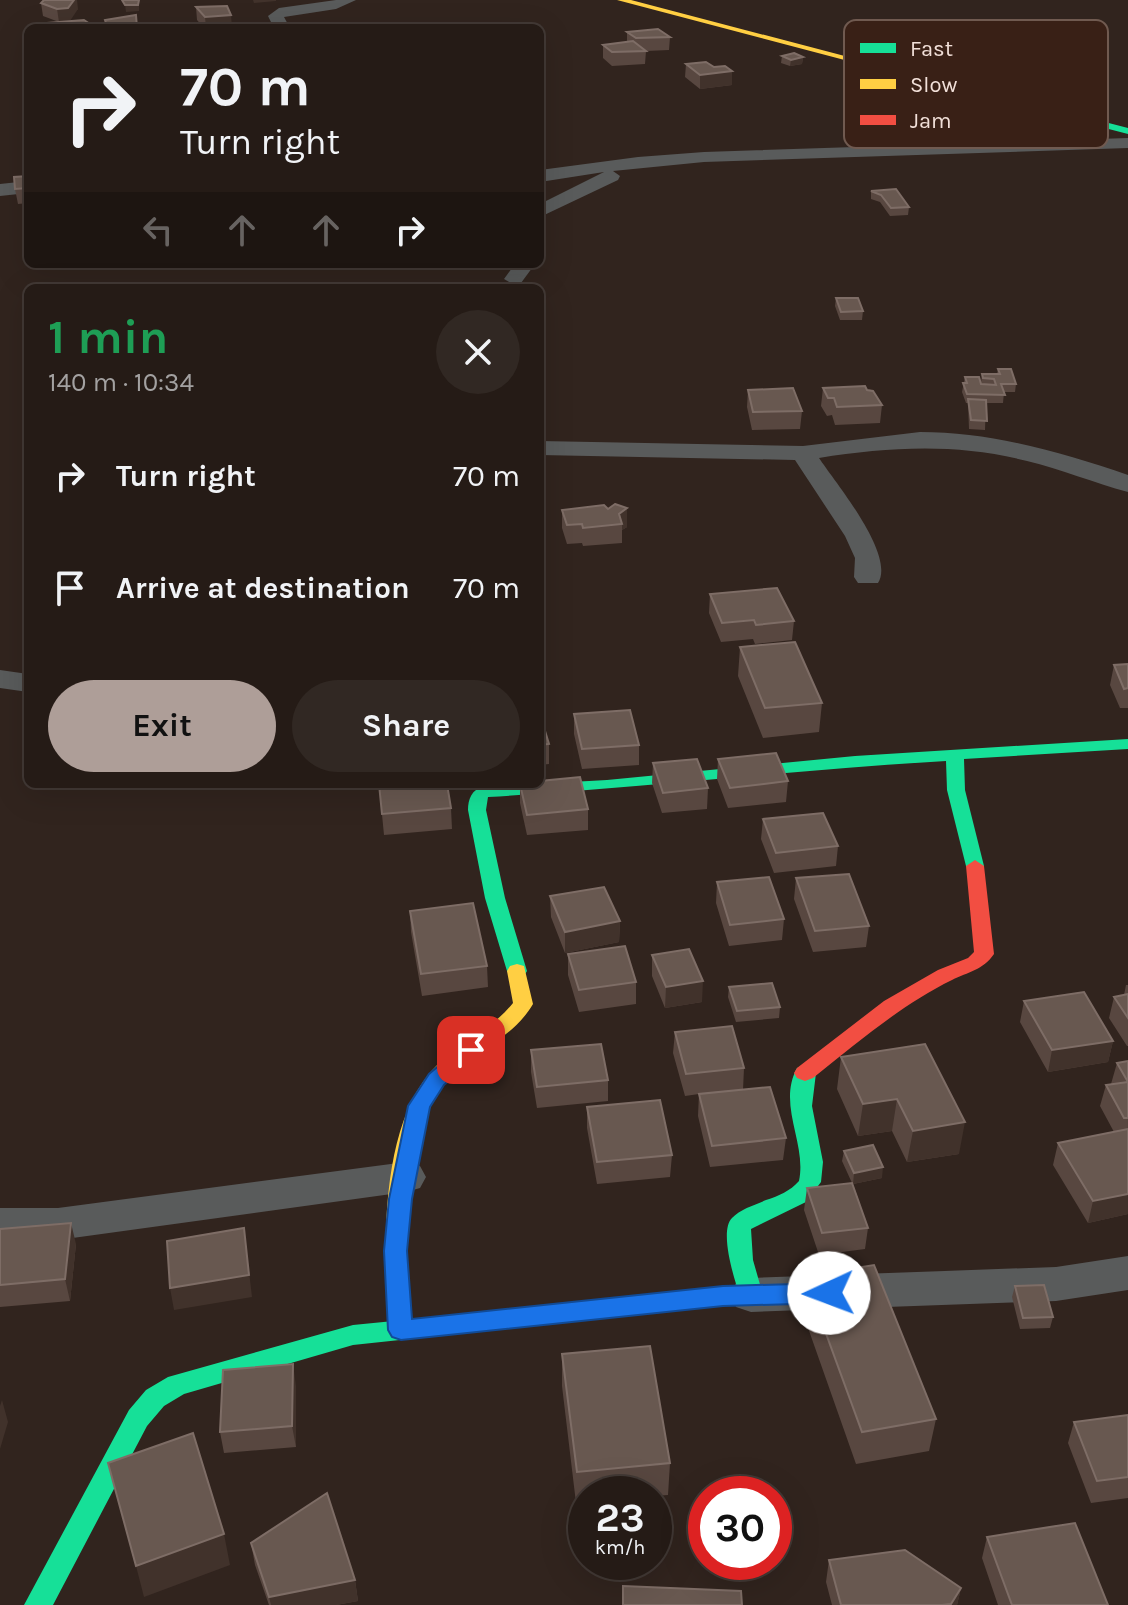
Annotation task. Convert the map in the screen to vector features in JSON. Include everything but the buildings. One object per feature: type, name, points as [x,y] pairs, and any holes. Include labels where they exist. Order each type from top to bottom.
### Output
[{"type":"street","points":[[280,24],[276,16],[279,13],[336,5],[349,0]]},
{"type":"street","points":[[621,0],[844,58]]},
{"type":"street","points":[[1108,126],[1128,131]]},
{"type":"street","points":[[1108,144],[1128,143]]},
{"type":"street","points":[[544,175],[638,162],[999,148]]},
{"type":"street","points":[[544,209],[638,162]]},
{"type":"street","points":[[0,190],[24,187]]},
{"type":"street","points":[[544,448],[803,453],[872,441],[940,438],[1004,449],[1128,484]]},
{"type":"street","points":[[803,453],[858,536],[868,558],[868,577]]},
{"type":"street","points":[[0,679],[24,682]]},
{"type":"street","points":[[544,787],[1128,744]]},
{"type":"street","points":[[751,1295],[741,1260],[739,1225],[755,1210],[791,1198],[806,1189],[812,1174],[801,1113],[805,1073],[891,1006],[945,975],[975,963],[984,954],[973,852],[952,770],[955,756]]},
{"type":"street","points":[[401,1330],[395,1251],[400,1199],[419,1106],[436,1080],[495,1029],[515,1017],[523,1004],[522,989],[495,898],[477,800],[483,792],[535,788]]},
{"type":"street","points":[[0,1224],[58,1224],[406,1177]]},
{"type":"street","points":[[38,1605],[138,1418],[155,1398],[177,1385],[340,1339],[401,1330],[751,1295],[1056,1284],[1128,1273]]},
{"type":"traffic: fast","points":[[1108,126],[1128,131]]},
{"type":"traffic: fast","points":[[517,971],[495,898],[477,810],[477,800],[483,792],[607,785],[855,761],[1128,744]]},
{"type":"traffic: fast","points":[[955,756],[956,790],[975,866]]},
{"type":"traffic: fast","points":[[38,1605],[138,1418],[155,1398],[177,1385],[353,1335],[751,1295],[741,1260],[739,1225],[755,1214],[798,1196],[810,1182],[812,1162],[801,1106],[805,1073]]},
{"type":"traffic: slow","points":[[621,0],[844,58]]},
{"type":"traffic: slow","points":[[401,1330],[396,1233],[401,1186],[418,1113],[436,1080],[506,1023],[523,1004],[517,971]]},
{"type":"traffic: jam","points":[[805,1073],[891,1006],[945,975],[975,963],[984,954],[975,866]]},
{"type":"route","points":[[471,1050],[436,1080],[419,1106],[400,1199],[395,1251],[401,1330],[723,1296],[829,1293]]}]
